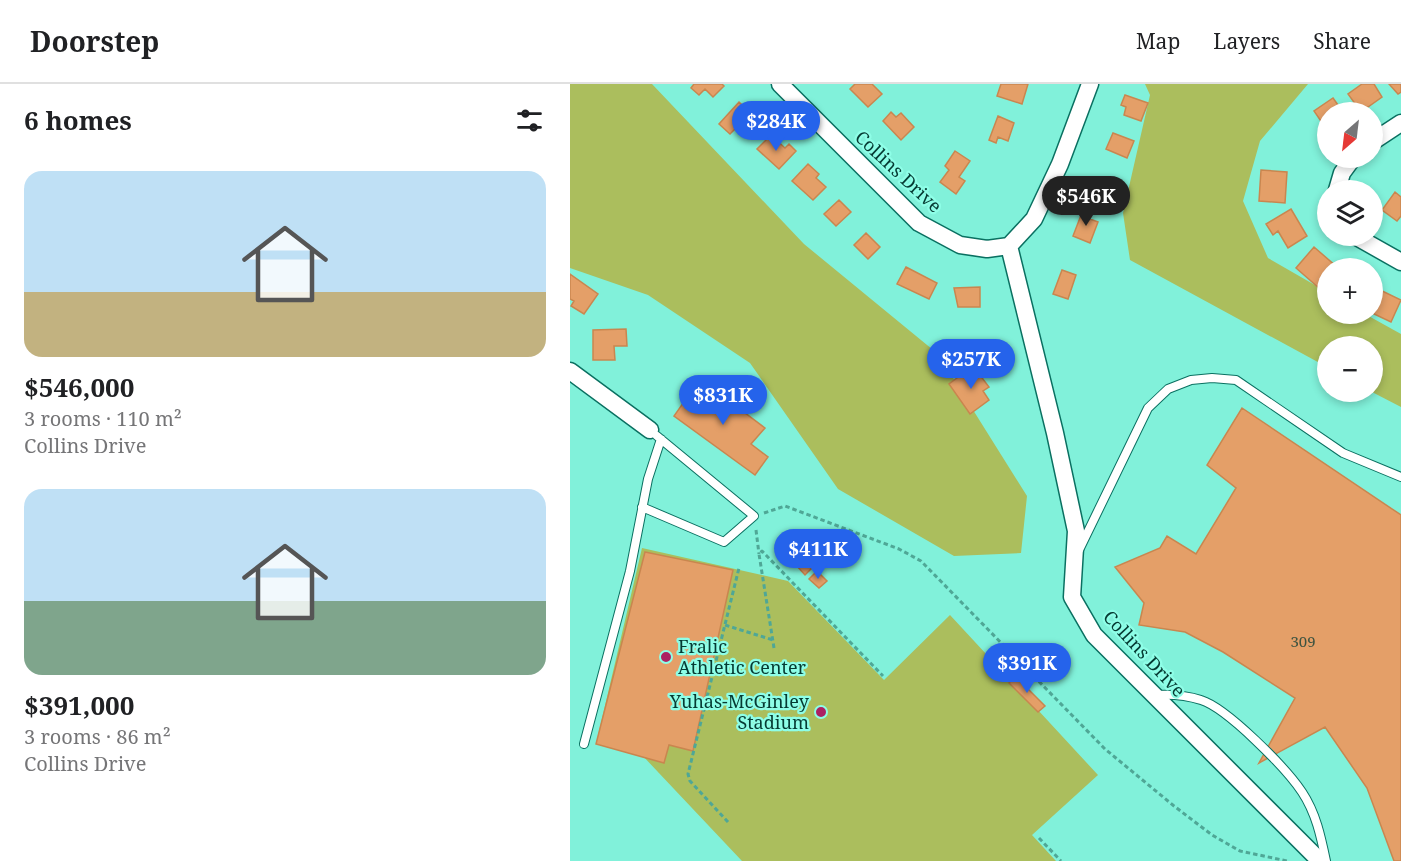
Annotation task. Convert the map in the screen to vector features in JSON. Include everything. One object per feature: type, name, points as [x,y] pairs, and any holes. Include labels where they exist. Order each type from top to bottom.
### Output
[{"type":"street","name":"Collins Drive","points":[[780,84],[918,223],[960,245],[987,249],[1009,246],[1055,433],[1076,531],[1072,597],[1094,635],[1320,861]]},
{"type":"street","points":[[1009,246],[1034,219],[1060,164],[1090,84]]},
{"type":"street","points":[[1383,135],[1401,123]]},
{"type":"street","points":[[1373,246],[1401,262]]},
{"type":"street","points":[[570,370],[655,435]]},
{"type":"lane","points":[[1074,561],[1148,408],[1168,389],[1191,380],[1212,378],[1236,380],[1343,453],[1401,477]]},
{"type":"lane","points":[[584,744],[630,572],[655,435],[754,516],[724,542],[642,507]]},
{"type":"lane","points":[[1155,695],[1172,694],[1202,700],[1224,712],[1244,729],[1301,791],[1315,818],[1326,861]]},
{"type":"path","points":[[774,648],[754,516],[785,506],[899,549],[921,561],[1105,748],[1174,806],[1212,835],[1240,851],[1287,861]]},
{"type":"path","points":[[759,554],[762,551],[883,676]]},
{"type":"path","points":[[728,822],[690,781],[688,774],[739,568]]},
{"type":"path","points":[[725,625],[773,640]]},
{"type":"path","points":[[715,664],[737,669]]},
{"type":"path","points":[[1039,838],[1061,861]]},
{"type":"green space","points":[[570,84],[652,84],[804,244],[938,354],[1027,496],[1021,553],[954,556],[838,489],[750,363],[648,295],[570,268]]},
{"type":"green space","points":[[1145,84],[1308,84],[1260,141],[1243,201],[1268,258],[1317,286],[1317,324],[1383,324],[1401,334],[1401,407],[1383,398],[1383,336],[1317,336],[1317,362],[1130,260],[1123,213],[1150,95]]},
{"type":"green space","name":"Yuhas-McGinley Stadium","points":[[642,548],[788,581],[884,680],[950,615],[1098,775],[1032,835],[1056,861],[742,861],[641,754],[596,744]]},
{"type":"building","points":[[694,84],[722,84],[724,86],[713,97],[705,89],[699,95],[691,88]]},
{"type":"building","points":[[855,84],[872,84],[882,94],[868,107],[850,89]]},
{"type":"building","points":[[1001,84],[1028,84],[1022,104],[997,96]]},
{"type":"building","points":[[1362,84],[1374,84],[1382,97],[1375,102],[1354,102],[1348,94]]},
{"type":"building","points":[[1389,84],[1401,84],[1401,92],[1398,94]]},
{"type":"building","points":[[1125,95],[1148,103],[1141,121],[1124,115],[1126,107],[1121,105]]},
{"type":"building","points":[[739,102],[757,119],[746,130],[740,124],[730,134],[719,124]]},
{"type":"building","points":[[891,112],[896,117],[901,113],[914,127],[901,140],[883,121]]},
{"type":"building","points":[[998,116],[1014,123],[1008,141],[998,137],[996,143],[989,140]]},
{"type":"building","points":[[1113,133],[1134,141],[1127,158],[1106,149]]},
{"type":"building","points":[[771,135],[785,148],[789,144],[796,151],[779,169],[757,149]]},
{"type":"building","points":[[955,151],[970,161],[959,177],[965,181],[956,194],[940,182],[949,170],[945,166]]},
{"type":"building","points":[[808,164],[819,174],[816,178],[826,187],[813,200],[792,181]]},
{"type":"building","points":[[1261,170],[1287,172],[1285,203],[1259,201]]},
{"type":"building","points":[[1395,192],[1401,197],[1401,216],[1397,221],[1383,209]]},
{"type":"building","points":[[839,200],[851,212],[836,226],[824,214]]},
{"type":"building","points":[[1291,209],[1307,236],[1288,248],[1278,231],[1273,235],[1266,224]]},
{"type":"building","points":[[1083,210],[1092,213],[1090,219],[1098,222],[1090,243],[1073,236]]},
{"type":"building","points":[[866,233],[880,247],[868,259],[854,245]]},
{"type":"building","points":[[1314,247],[1327,258],[1317,258],[1317,286],[1296,268]]},
{"type":"building","points":[[906,267],[937,283],[929,299],[897,284]]},
{"type":"building","points":[[1062,270],[1076,275],[1068,299],[1053,294]]},
{"type":"building","points":[[570,274],[598,294],[584,314],[571,306],[574,301],[570,299]]},
{"type":"building","points":[[980,287],[980,307],[958,307],[954,288]]},
{"type":"building","points":[[1383,291],[1401,300],[1391,322],[1383,318]]},
{"type":"building","points":[[626,329],[627,346],[614,346],[615,360],[593,360],[593,330]]},
{"type":"building","points":[[973,366],[989,387],[983,391],[989,400],[970,414],[949,384]]},
{"type":"building","points":[[700,379],[765,428],[751,444],[768,457],[755,475],[674,416]]},
{"type":"building","points":[[1242,408],[1401,515],[1401,861],[1394,861],[1367,788],[1325,727],[1259,763],[1295,698],[1223,652],[1185,632],[1139,625],[1144,603],[1115,567],[1160,548],[1167,536],[1196,554],[1236,488],[1207,465]]},
{"type":"building","name":"Fralic Athletic Center","points":[[645,552],[733,570],[693,751],[669,745],[664,763],[596,744]]},
{"type":"building","points":[[804,557],[813,567],[805,575],[796,565]]},
{"type":"building","points":[[817,571],[827,581],[819,588],[809,579]]},
{"type":"building","points":[[1015,676],[1045,706],[1038,712],[1009,683]]},
{"type":"place","name":"Fralic Athletic Center","points":[[666,657]]},
{"type":"place","name":"Yuhas-McGinley Stadium","points":[[821,712]]}]
